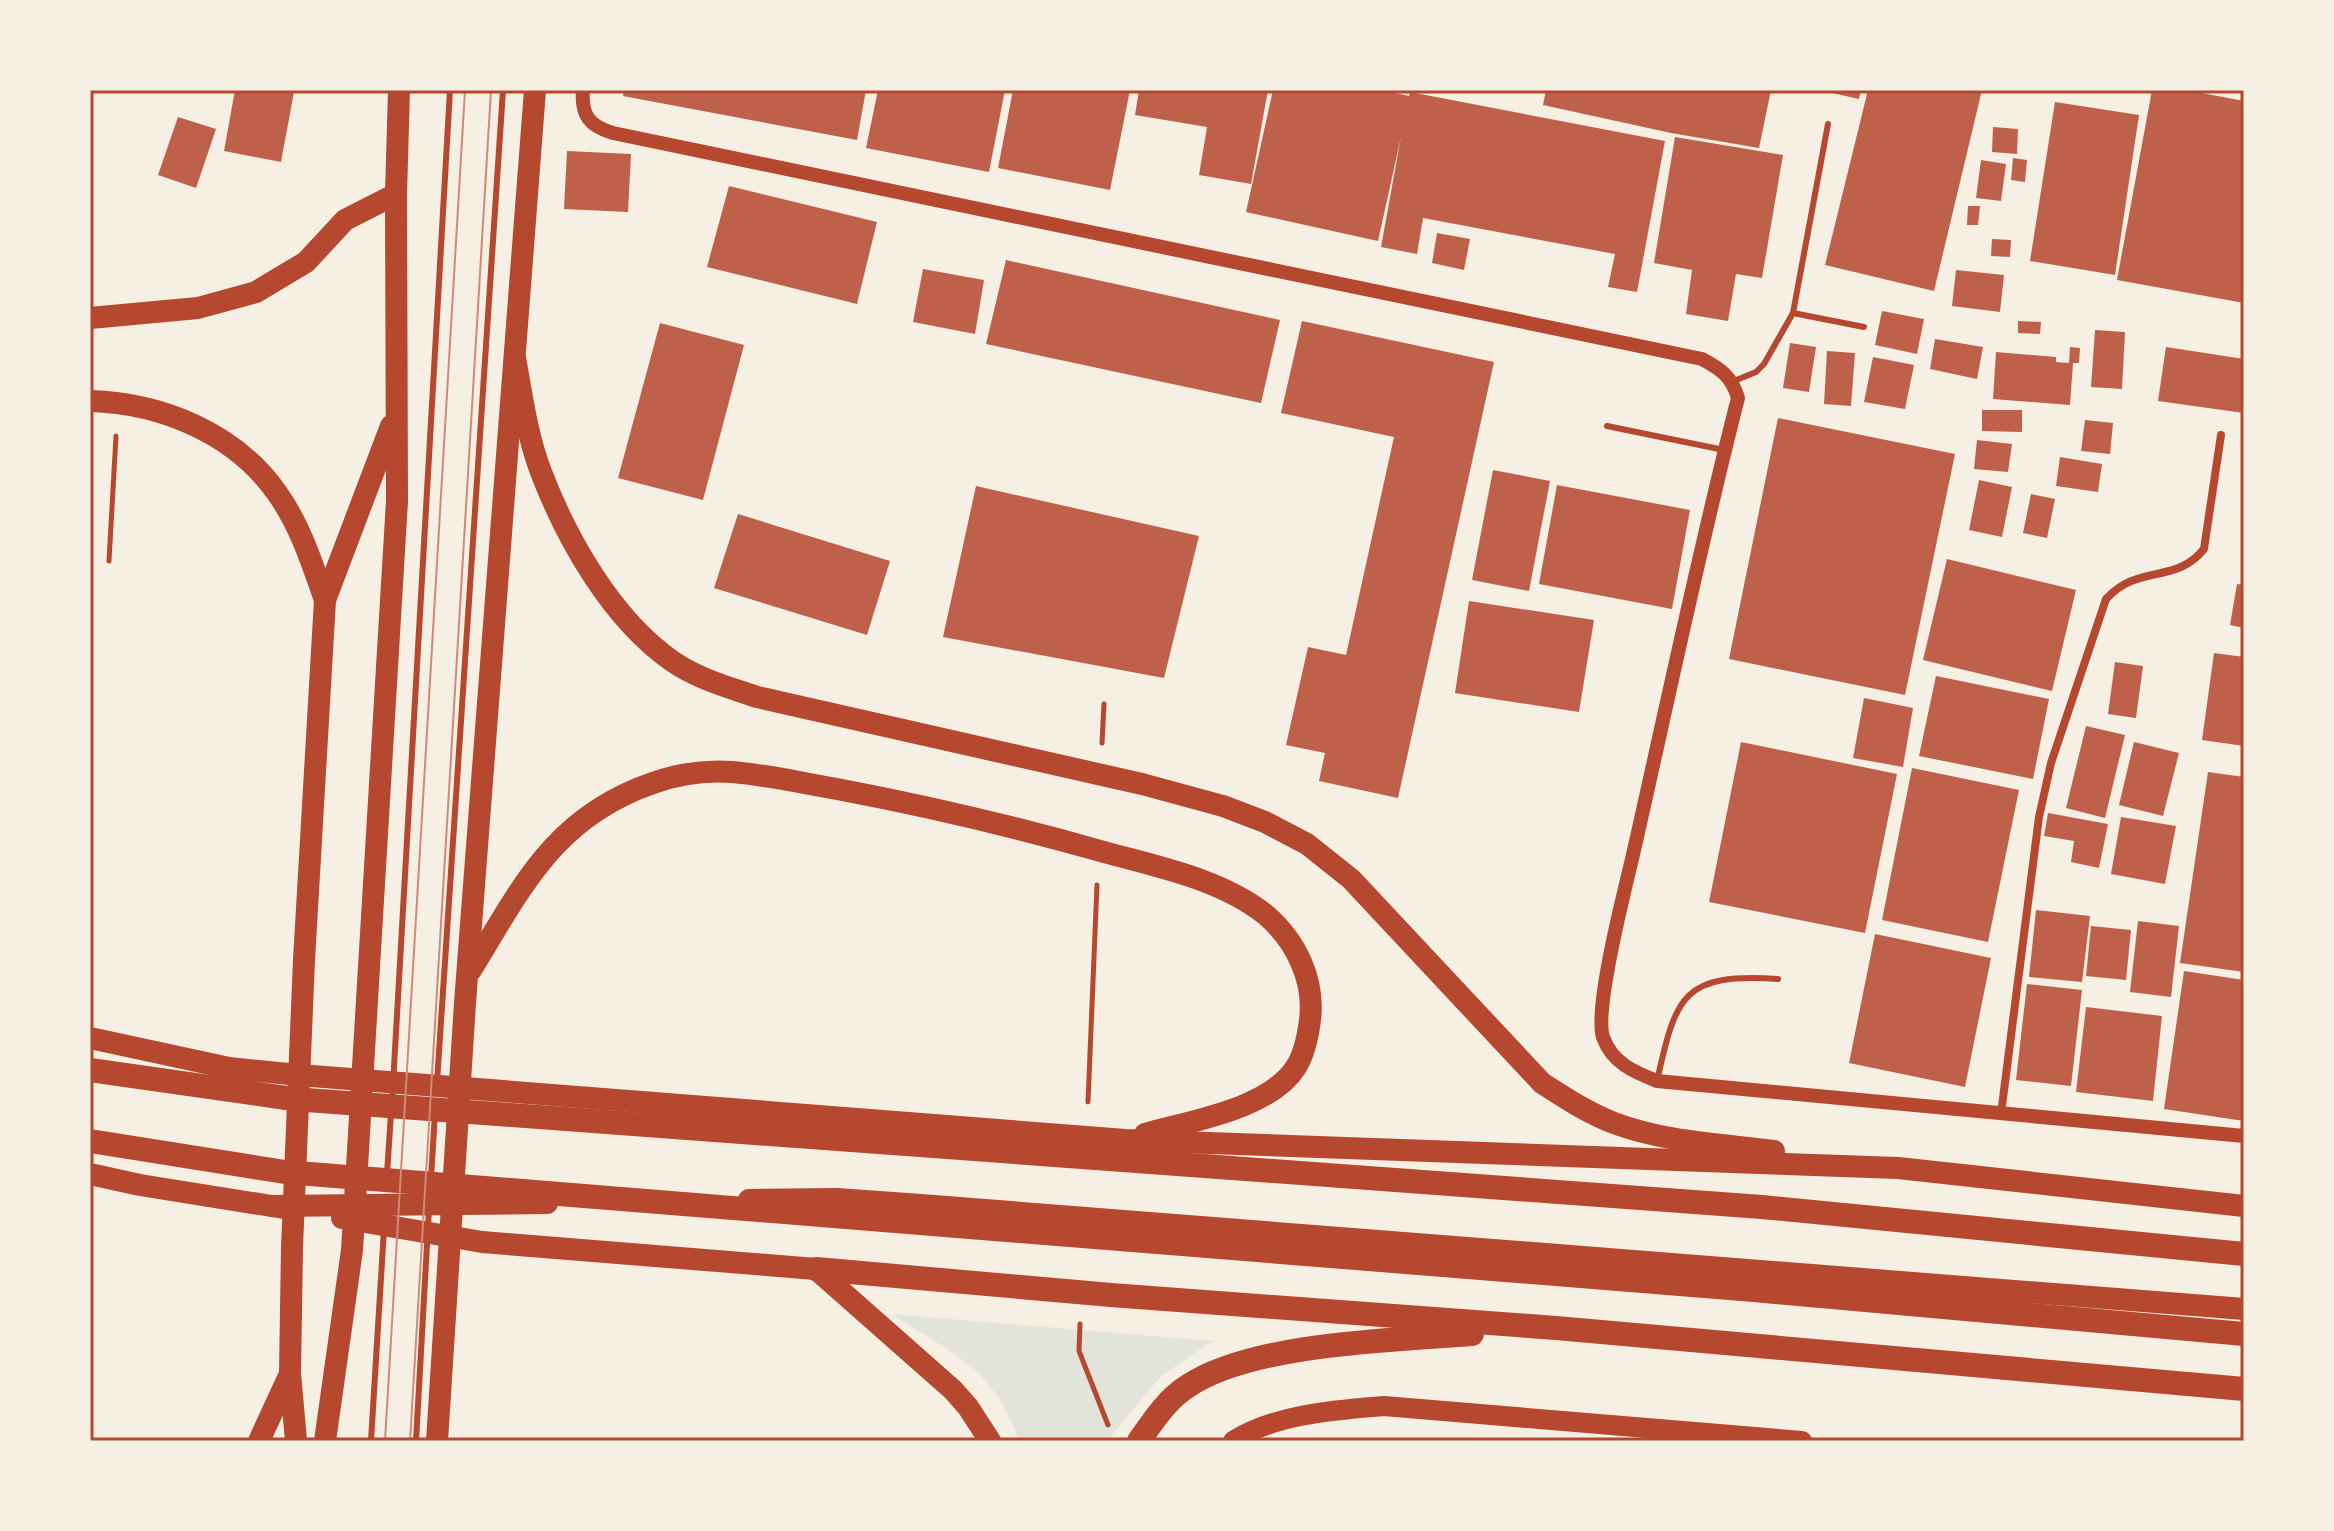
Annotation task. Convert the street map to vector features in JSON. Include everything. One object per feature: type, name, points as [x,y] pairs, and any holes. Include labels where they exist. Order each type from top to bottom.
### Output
[{"type":"highway","points":[[437,1441],[438,1253],[468,974],[535,90]]},
{"type":"highway","points":[[325,1441],[352,1250],[397,501],[394,92]]},
{"type":"highway","points":[[90,318],[198,308],[256,292],[306,262],[345,220],[396,194]]},
{"type":"highway","points":[[515,358],[527,426],[540,470],[567,530],[618,611],[642,637],[673,662],[700,678],[757,697],[1142,784],[1223,806],[1265,822],[1307,844],[1351,879],[1542,1083],[1616,1124],[1654,1135],[1898,1168],[2244,1206]]},
{"type":"highway","points":[[90,401],[132,404],[162,412],[190,423],[239,453],[277,492],[294,521],[325,600]]},
{"type":"highway","points":[[296,1441],[290,1373],[292,1247],[304,960],[325,600],[396,414]]},
{"type":"highway","points":[[468,974],[535,866],[575,824],[650,784],[682,774],[730,772],[781,779],[906,802],[1050,837],[1169,870],[1234,895],[1267,916],[1285,934],[1301,961],[1309,986],[1311,1012],[1305,1049],[1296,1067],[1274,1090],[1241,1105],[1125,1140]]},
{"type":"highway","points":[[90,1038],[229,1068],[299,1075],[1125,1140],[1898,1168]]},
{"type":"highway","points":[[90,1070],[293,1099],[1762,1207],[2244,1254]]},
{"type":"highway","points":[[90,1141],[285,1172],[1754,1290],[2244,1334]]},
{"type":"highway","points":[[90,1174],[482,1242],[1111,1295],[1556,1328],[2244,1389]]},
{"type":"highway","points":[[272,1206],[837,1199],[2244,1309]]},
{"type":"highway","points":[[816,1269],[953,1390],[990,1441]]},
{"type":"highway","points":[[1139,1441],[1163,1407],[1188,1385],[1241,1362],[1346,1345],[1556,1328]]},
{"type":"highway","points":[[259,1441],[290,1373]]},
{"type":"main road","points":[[1233,1441],[1261,1428],[1325,1411],[1384,1406],[1802,1441]]},
{"type":"street","points":[[583,90],[582,105],[587,120],[598,129],[613,133],[1702,359],[1718,367],[1734,381],[1738,398],[1622,903],[1600,1015],[1603,1037],[1615,1059],[1634,1072],[1657,1081],[2244,1136]]},
{"type":"street","points":[[2001,1114],[2039,817],[2051,763],[2106,599],[2117,587],[2131,579],[2183,568],[2204,549],[2221,435]]},
{"type":"lane","points":[[387,1183],[450,90]]},
{"type":"lane","points":[[416,1441],[438,1253],[441,1003],[503,90]]},
{"type":"lane","points":[[1734,381],[1756,372],[1764,364],[1793,313],[1828,124]]},
{"type":"lane","points":[[1793,313],[1864,327]]},
{"type":"lane","points":[[1607,426],[1724,450]]},
{"type":"lane","points":[[1657,1081],[1669,1028],[1679,1005],[1695,989],[1717,981],[1778,979]]},
{"type":"lane","points":[[371,1441],[386,1199]]},
{"type":"path","points":[[109,561],[115,444]]},
{"type":"path","points":[[1103,728],[1104,704]]},
{"type":"path","points":[[1089,1085],[1096,898]]},
{"type":"path","points":[[1079,1351],[1107,1423]]},
{"type":"shaded area","points":[[891,1314],[1213,1341],[1161,1376],[1107,1441],[1019,1441],[998,1396],[984,1379],[951,1352]]},
{"type":"building","points":[[235,90],[294,92],[281,162],[224,151]]},
{"type":"building","points":[[624,90],[866,90],[857,140],[623,96]]},
{"type":"building","points":[[878,90],[1005,90],[989,172],[866,148]]},
{"type":"building","points":[[1013,90],[1130,90],[1110,190],[998,168]]},
{"type":"building","points":[[1139,90],[1268,90],[1251,184],[1199,175],[1207,127],[1135,115]]},
{"type":"building","points":[[1273,90],[1382,90],[1409,96],[1410,92],[1665,141],[1637,292],[1608,287],[1615,254],[1423,218],[1417,254],[1381,247],[1401,137],[1378,241],[1246,212]]},
{"type":"building","points":[[1546,90],[1771,90],[1759,148],[1671,133],[1543,105]]},
{"type":"building","points":[[1819,90],[1861,90],[1859,99]]},
{"type":"building","points":[[1868,90],[1982,90],[1934,291],[1825,265]]},
{"type":"building","points":[[2152,90],[2186,90],[2244,101],[2244,303],[2117,280]]},
{"type":"building","points":[[2055,102],[2139,115],[2115,275],[2030,261]]},
{"type":"building","points":[[178,117],[216,129],[196,188],[158,175]]},
{"type":"building","points":[[1993,127],[2018,129],[2017,154],[1992,152]]},
{"type":"building","points":[[1675,137],[1783,155],[1762,278],[1736,274],[1728,321],[1686,314],[1692,270],[1654,263]]},
{"type":"building","points":[[567,151],[631,154],[628,212],[564,209]]},
{"type":"building","points":[[2013,158],[2027,160],[2025,182],[2011,180]]},
{"type":"building","points":[[1981,160],[2006,164],[2001,201],[1976,198]]},
{"type":"building","points":[[729,186],[877,222],[857,304],[707,267]]},
{"type":"building","points":[[1968,206],[1980,206],[1978,225],[1967,225]]},
{"type":"building","points":[[1437,233],[1470,239],[1464,270],[1432,263]]},
{"type":"building","points":[[1992,239],[2011,240],[2010,257],[1991,256]]},
{"type":"building","points":[[1006,260],[1280,320],[1261,403],[986,344]]},
{"type":"building","points":[[923,269],[984,280],[975,334],[913,322]]},
{"type":"building","points":[[1956,270],[2004,275],[2000,312],[1952,306]]},
{"type":"building","points":[[1882,311],[1924,319],[1917,354],[1875,345]]},
{"type":"building","points":[[1302,321],[1494,362],[1398,798],[1319,781],[1325,753],[1286,745],[1308,647],[1346,655],[1394,437],[1281,413]]},
{"type":"building","points":[[2018,321],[2041,322],[2040,334],[2018,333]]},
{"type":"building","points":[[660,323],[744,345],[703,500],[618,478]]},
{"type":"building","points":[[2095,330],[2125,332],[2122,389],[2091,387]]},
{"type":"building","points":[[1935,339],[1983,347],[1977,379],[1930,369]]},
{"type":"building","points":[[1790,343],[1816,347],[1809,392],[1783,388]]},
{"type":"building","points":[[2070,347],[2080,348],[2079,363],[2073,363],[2070,405],[1993,399],[1996,352],[2056,357],[2056,362],[2069,363]]},
{"type":"building","points":[[2166,347],[2244,359],[2244,413],[2158,401]]},
{"type":"building","points":[[1827,351],[1855,353],[1851,406],[1824,404]]},
{"type":"building","points":[[1873,357],[1914,365],[1905,409],[1864,402]]},
{"type":"building","points":[[1982,410],[2022,410],[2022,432],[1982,431]]},
{"type":"building","points":[[1778,418],[1955,454],[1905,695],[1729,659]]},
{"type":"building","points":[[2085,420],[2113,423],[2110,454],[2081,451]]},
{"type":"building","points":[[1977,440],[2012,444],[2008,472],[1974,469]]},
{"type":"building","points":[[2060,457],[2102,464],[2098,492],[2056,486]]},
{"type":"building","points":[[1493,470],[1550,481],[1529,591],[1472,580]]},
{"type":"building","points":[[1979,480],[2012,487],[2002,537],[1969,530]]},
{"type":"building","points":[[1557,485],[1690,510],[1672,609],[1539,584]]},
{"type":"building","points":[[976,486],[1199,536],[1164,678],[943,637]]},
{"type":"building","points":[[2031,494],[2055,499],[2047,538],[2023,533]]},
{"type":"building","points":[[738,514],[890,561],[867,635],[714,588]]},
{"type":"building","points":[[1947,559],[2076,590],[2052,691],[1923,660]]},
{"type":"building","points":[[2237,584],[2244,585],[2244,628],[2230,625]]},
{"type":"building","points":[[1469,601],[1594,620],[1579,712],[1455,693]]},
{"type":"building","points":[[2214,653],[2244,657],[2244,746],[2202,740]]},
{"type":"building","points":[[2115,662],[2143,666],[2136,718],[2108,714]]},
{"type":"building","points":[[1936,676],[2049,699],[2033,779],[1919,756]]},
{"type":"building","points":[[1864,698],[1913,708],[1903,767],[1853,758]]},
{"type":"building","points":[[2086,726],[2125,735],[2105,818],[2066,808]]},
{"type":"building","points":[[1741,742],[1897,774],[1865,933],[1709,902]]},
{"type":"building","points":[[2134,742],[2179,753],[2163,816],[2119,805]]},
{"type":"building","points":[[1912,768],[2019,790],[1988,942],[1882,920]]},
{"type":"building","points":[[2208,772],[2244,777],[2244,972],[2180,963]]},
{"type":"building","points":[[2048,813],[2108,824],[2099,868],[2071,862],[2074,841],[2044,836]]},
{"type":"building","points":[[2121,817],[2176,826],[2165,884],[2111,874]]},
{"type":"building","points":[[2036,910],[2090,916],[2082,982],[2029,977]]},
{"type":"building","points":[[2138,921],[2179,926],[2171,997],[2130,992]]},
{"type":"building","points":[[2091,926],[2131,930],[2126,980],[2086,976]]},
{"type":"building","points":[[1875,934],[1991,958],[1965,1087],[1849,1063]]},
{"type":"building","points":[[2184,971],[2244,980],[2244,1121],[2164,1109]]},
{"type":"building","points":[[2027,984],[2082,990],[2071,1086],[2016,1080]]},
{"type":"building","points":[[2086,1007],[2162,1016],[2153,1101],[2076,1092]]},
{"type":"tram line","points":[[385,1441],[465,90]]},
{"type":"tram line","points":[[410,1441],[491,90]]}]
